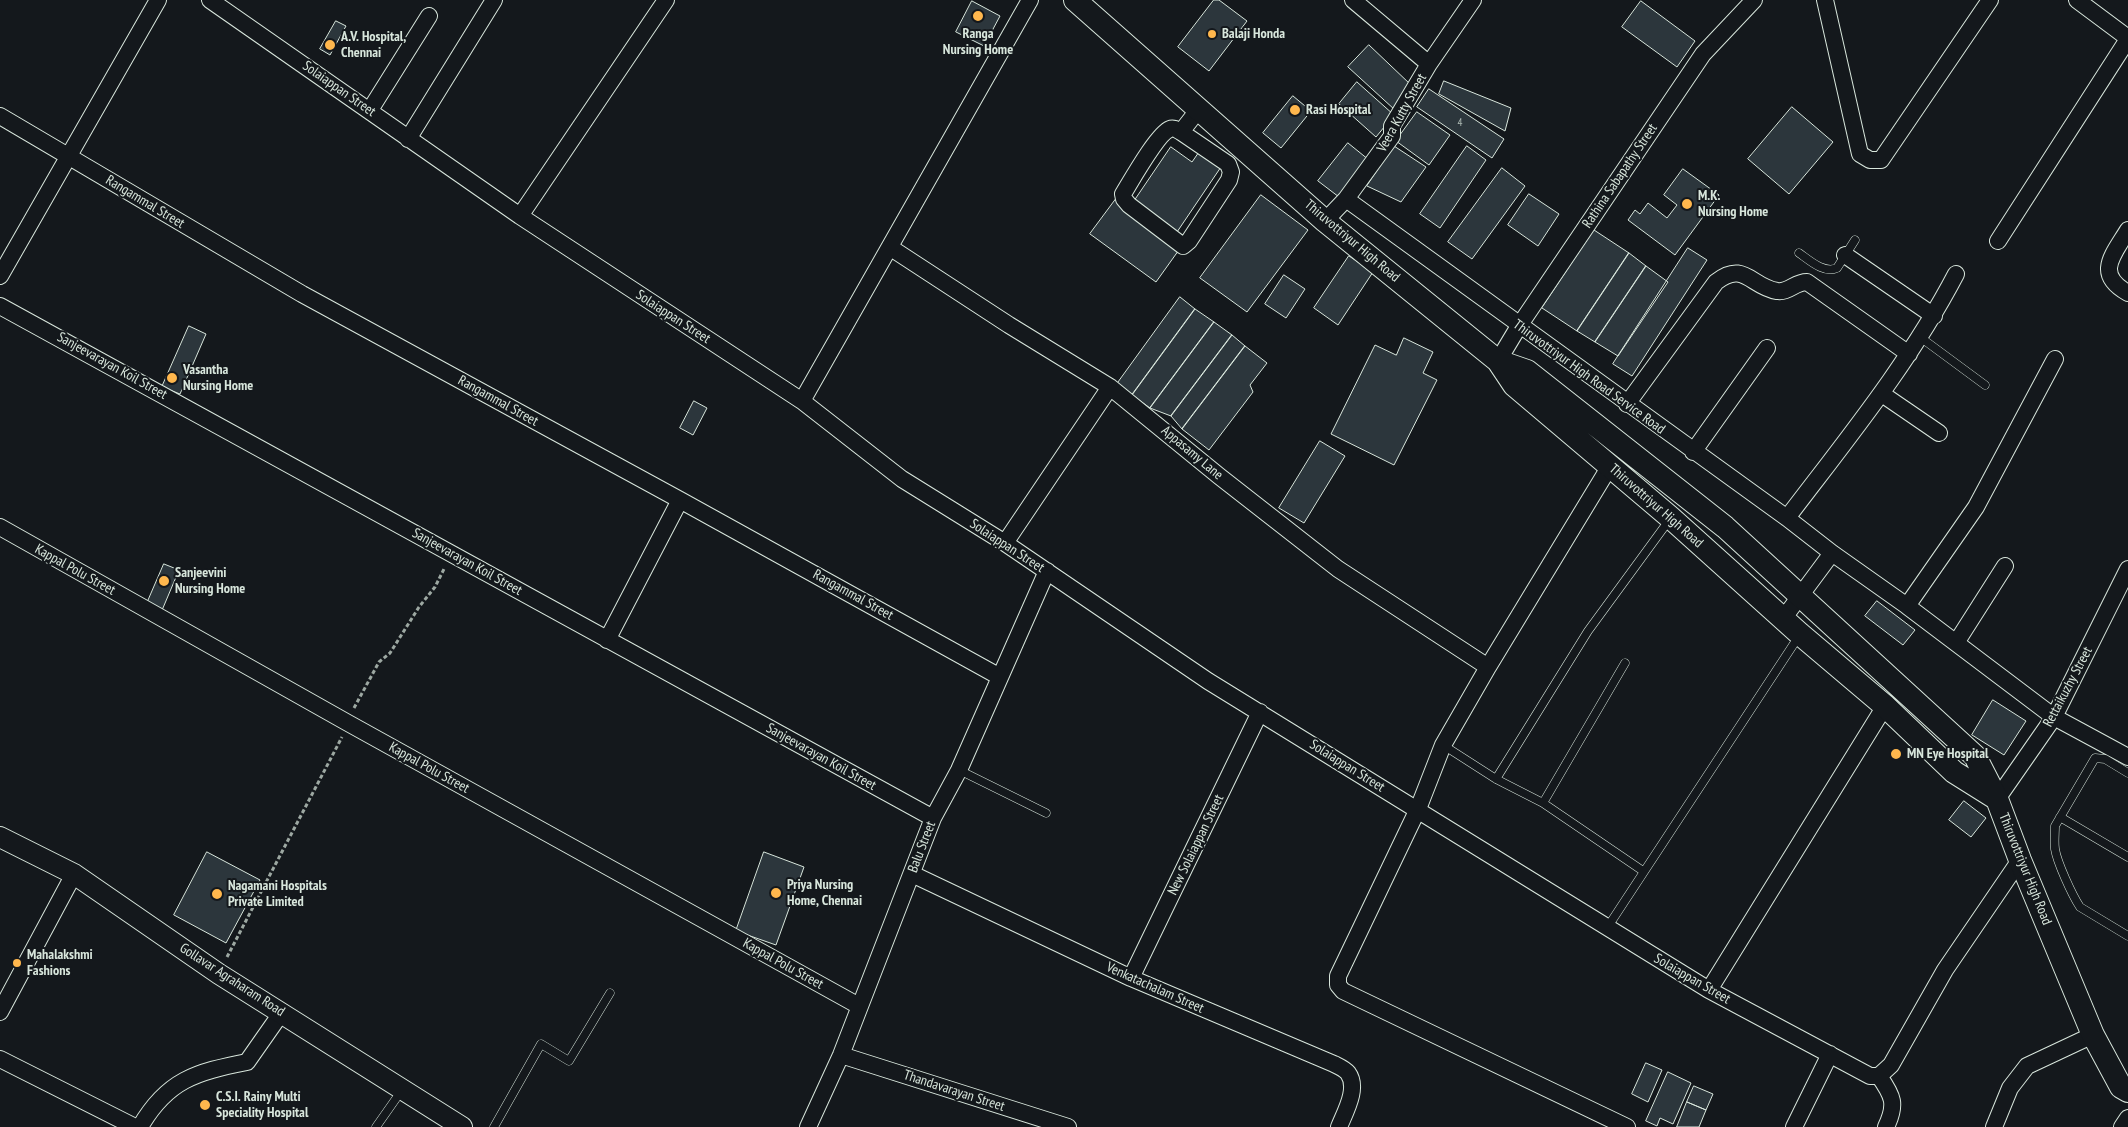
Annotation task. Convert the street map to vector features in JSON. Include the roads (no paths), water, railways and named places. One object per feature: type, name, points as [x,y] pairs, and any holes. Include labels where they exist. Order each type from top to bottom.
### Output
[{"type":"main road","name":"Thiruvottriyur High Road","points":[[1075,0],[1325,221],[1498,361],[1514,385],[1671,518],[1800,634],[1885,706],[1954,772],[1998,799],[2020,860],[2093,1035],[2121,1087],[2128,1091]]},
{"type":"main road","points":[[1498,361],[1527,371],[1725,528],[1975,756],[1998,799]]},
{"type":"street","points":[[0,276],[158,0]]},
{"type":"street","name":"Solaiappan Street","points":[[210,0],[228,5],[408,139],[520,216],[802,401],[902,479],[1048,571],[1208,681],[1418,809],[1708,990],[1870,1076],[1879,1076]]},
{"type":"street","points":[[408,139],[494,0]]},
{"type":"street","points":[[520,216],[666,0]]},
{"type":"street","points":[[802,401],[1030,0]]},
{"type":"street","points":[[1353,0],[1429,64]]},
{"type":"street","name":"Veera Kutty Street","points":[[1325,221],[1346,200],[1392,136],[1392,126],[1429,64],[1473,0]]},
{"type":"street","name":"Rathina Sabapathy Street","points":[[1498,361],[1519,326],[1703,54],[1754,0]]},
{"type":"street","points":[[1825,0],[1860,154],[1870,160],[1880,160],[1990,0]]},
{"type":"street","points":[[1998,241],[2128,38],[2077,0]]},
{"type":"street","points":[[370,110],[429,16]]},
{"type":"street","points":[[1181,132],[1199,110]]},
{"type":"street","name":"Rangammal Street","points":[[0,116],[302,294],[1000,677]]},
{"type":"street","points":[[1231,172],[1228,164],[1175,128],[1169,129],[1159,138],[1123,194],[1124,199],[1129,205],[1183,246],[1189,241],[1229,180],[1231,172],[1248,153]]},
{"type":"street","name":"Thiruvottriyur High Road Service Road","points":[[1346,200],[1787,518],[1832,553],[1956,642],[2054,717],[2128,757]]},
{"type":"street","points":[[2128,230],[2110,260],[2108,270],[2110,278],[2118,288],[2128,293]]},
{"type":"street","name":"Appasamy Lane","points":[[890,248],[1009,325],[1110,386],[1219,476],[1338,569],[1488,666]]},
{"type":"street","points":[[1845,255],[1934,316]]},
{"type":"street","points":[[1627,404],[1716,282],[1727,273],[1735,272],[1777,291],[1785,291],[1799,282],[1807,282],[1909,354]]},
{"type":"street","points":[[1787,518],[1882,394],[1934,316],[1956,274]]},
{"type":"street","name":"Sanjeevarayan Koil Street","points":[[0,306],[933,818]]},
{"type":"street","points":[[1693,452],[1767,348]]},
{"type":"street","points":[[1907,606],[1976,507],[2055,359]]},
{"type":"street","points":[[1005,543],[1110,386]]},
{"type":"street","points":[[1882,394],[1939,433]]},
{"type":"street","points":[[1610,466],[1488,666],[1443,745],[1418,809],[1338,976],[1338,985],[1343,991],[1627,1127]]},
{"type":"street","points":[[607,640],[680,500]]},
{"type":"street","name":"Kappal Polu Street","points":[[0,527],[348,724],[859,1006]]},
{"type":"street","points":[[1783,619],[1832,553]]},
{"type":"street","points":[[1956,642],[2005,566]]},
{"type":"street","name":"Rettaikuzhy Street","points":[[1998,799],[2054,717],[2128,570]]},
{"type":"street","name":"Balu Street","points":[[808,1127],[840,1055],[933,818],[959,770],[1048,571]]},
{"type":"street","points":[[1708,990],[1885,706]]},
{"type":"street","name":"New Solaiappan Street","points":[[1131,978],[1260,712]]},
{"type":"street","name":"Gollavar Agraharam Road","points":[[0,837],[74,874],[219,974],[462,1127]]},
{"type":"street","points":[[1886,1127],[1894,1103],[1889,1090],[1879,1076],[1891,1065],[1945,970],[2020,860]]},
{"type":"street","points":[[0,1012],[74,874]]},
{"type":"street","name":"Venkatachalam Street","points":[[912,874],[1131,978],[1347,1071],[1351,1080],[1352,1091],[1339,1127]]},
{"type":"street","points":[[140,1127],[150,1109],[179,1082],[195,1074],[247,1062],[282,1012]]},
{"type":"street","points":[[1994,1127],[2010,1088],[2027,1066],[2043,1056],[2093,1035]]},
{"type":"street","points":[[1794,1127],[1830,1054]]},
{"type":"street","name":"Thandavarayan Street","points":[[840,1055],[1068,1127]]},
{"type":"street","points":[[0,1059],[135,1127]]},
{"type":"street","points":[[2122,1127],[2128,1118]]},
{"type":"lane","points":[[1799,253],[1819,266],[1832,270],[1837,268],[1855,240]]},
{"type":"lane","points":[[1920,337],[1985,385]]},
{"type":"lane","points":[[1496,779],[1588,631],[1671,518]]},
{"type":"lane","points":[[1607,928],[1800,634]]},
{"type":"lane","points":[[1542,803],[1626,663]]},
{"type":"lane","points":[[1443,745],[1496,779],[1542,803],[1643,871]]},
{"type":"lane","points":[[2128,773],[2105,759],[2095,758],[2055,826],[2055,850],[2080,907],[2128,936]]},
{"type":"lane","points":[[959,770],[1046,813]]},
{"type":"lane","points":[[2060,817],[2128,857]]},
{"type":"lane","points":[[494,1127],[541,1044],[568,1061],[610,993]]},
{"type":"lane","points":[[377,1127],[402,1089]]},
{"type":"place","name":"Ranga Nursing Home","points":[[978,16]]},
{"type":"place","name":"Balaji Honda","points":[[1212,34]]},
{"type":"place","name":"A.V. Hospital, Chennai","points":[[330,45]]},
{"type":"place","name":"Rasi Hospital","points":[[1295,110]]},
{"type":"place","name":"M.K. Nursing Home","points":[[1687,204]]},
{"type":"place","name":"Vasantha Nursing Home","points":[[172,378]]},
{"type":"place","name":"Sanjeevini Nursing Home","points":[[164,581]]},
{"type":"place","name":"MN Eye Hospital","points":[[1896,754]]},
{"type":"place","name":"Priya Nursing Home, Chennai","points":[[776,893]]},
{"type":"place","name":"Nagamani Hospitals Private Limited","points":[[217,894]]},
{"type":"place","name":"Mahalakshmi Fashions","points":[[17,963]]},
{"type":"place","name":"C.S.I. Rainy Multi Speciality Hospital","points":[[205,1105]]}]
